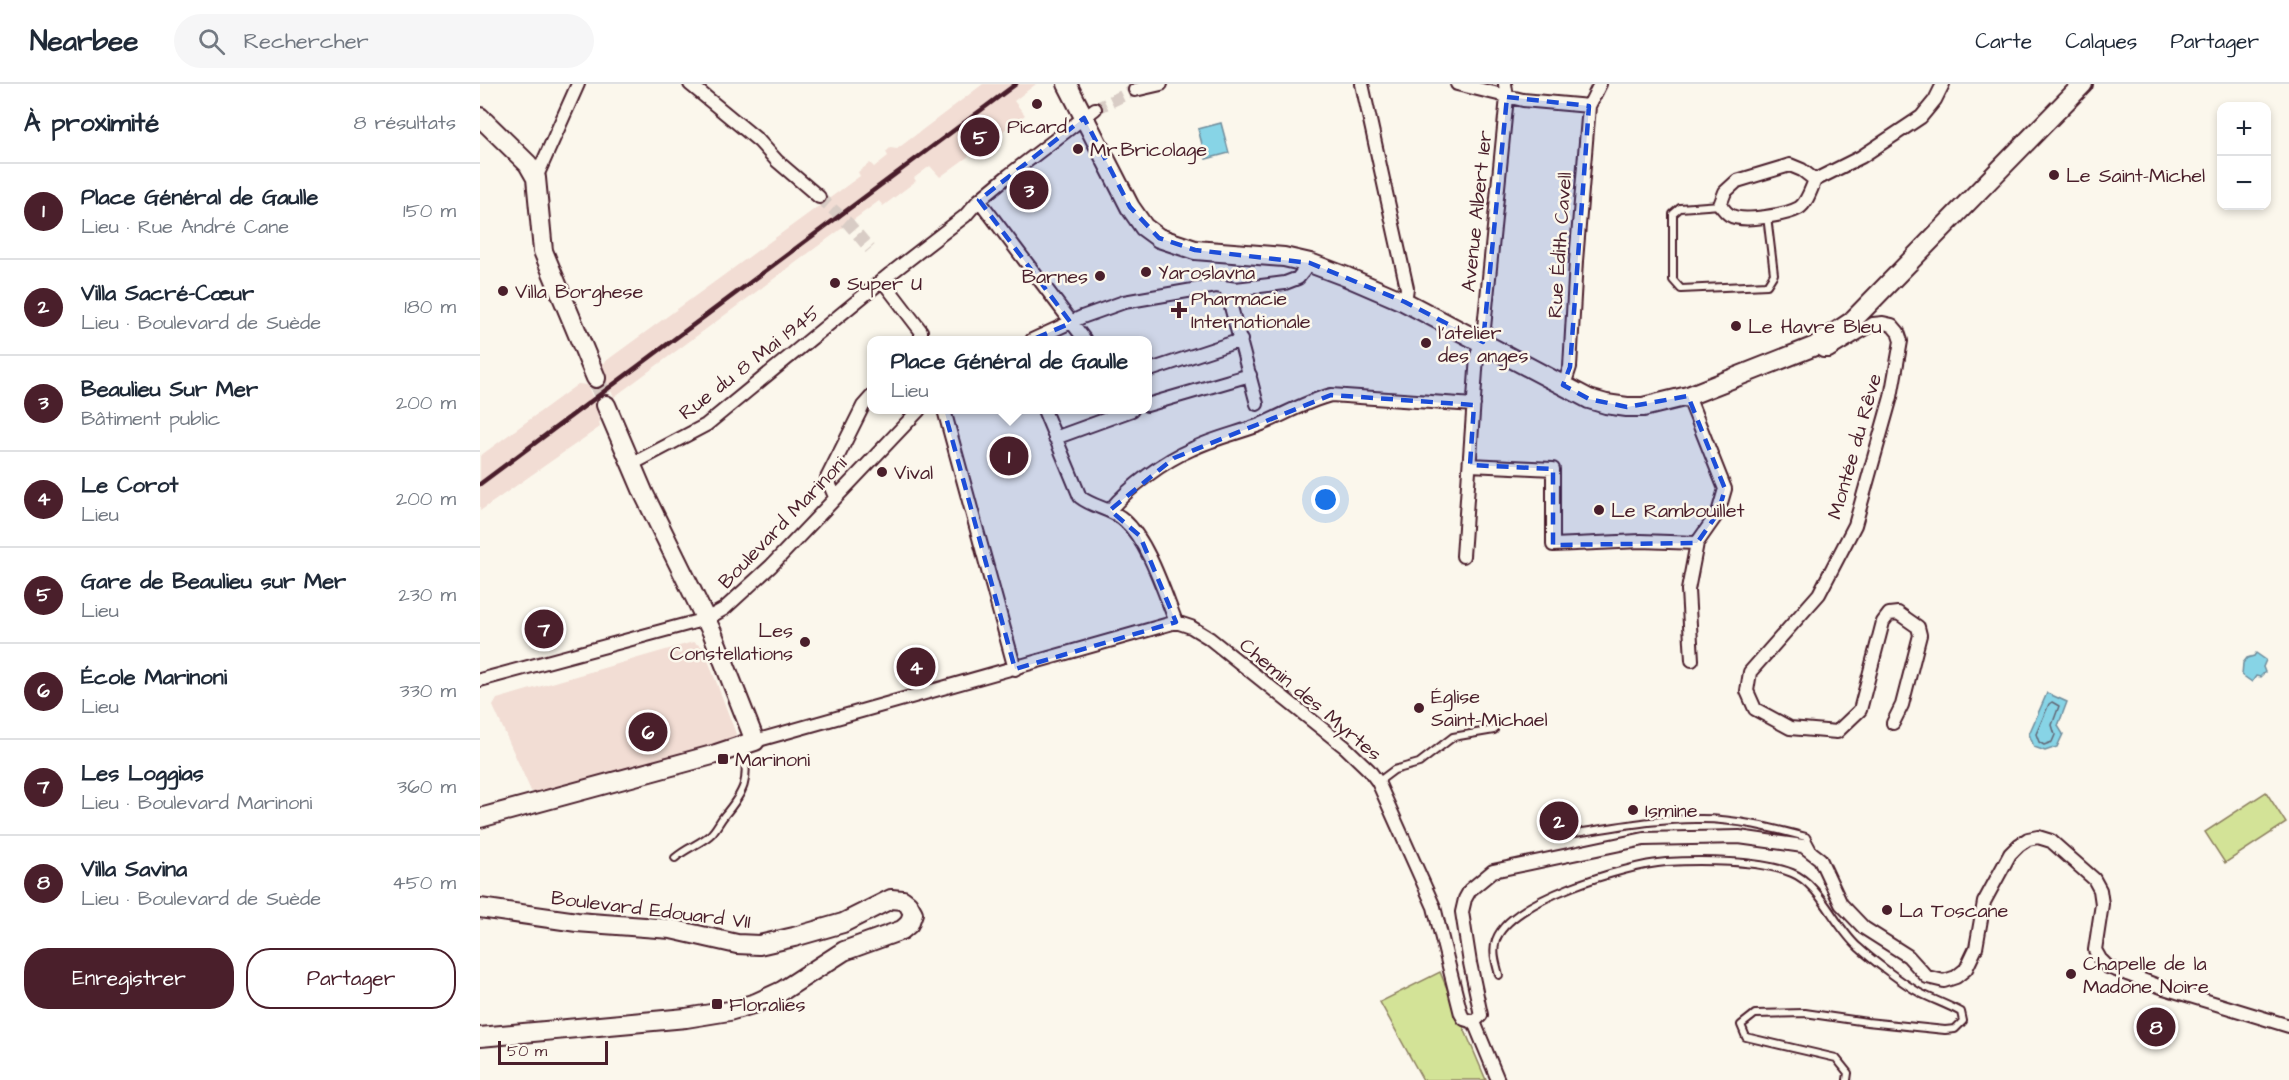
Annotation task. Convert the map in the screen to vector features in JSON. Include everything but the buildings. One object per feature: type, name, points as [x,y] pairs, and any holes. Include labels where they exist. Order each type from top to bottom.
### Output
[{"type":"street","points":[[536,178],[578,84]]},
{"type":"street","points":[[690,84],[759,141],[777,161],[819,197]]},
{"type":"street","points":[[1067,84],[1090,114],[1130,207],[1144,227],[1159,238],[1195,250],[1259,254],[1310,263],[1405,302],[1589,399],[1627,407],[1643,407],[1688,396],[1815,346],[1851,322],[2083,84]]},
{"type":"street","points":[[1136,90],[1161,84]]},
{"type":"street","points":[[1362,84],[1407,288],[1405,302]]},
{"type":"street","points":[[1457,84],[1506,90],[1589,106],[1600,84]]},
{"type":"street","points":[[1815,180],[1802,170],[1790,165],[1737,181],[1725,192],[1720,205],[1730,215],[1742,219],[1799,208],[1809,195],[1815,180],[1861,157],[1921,117],[1935,100],[1943,84]]},
{"type":"street","name":"Avenue Albert 1er","points":[[1462,556],[1478,356],[1484,328],[1506,90]]},
{"type":"street","name":"Rue Édith Cavell","points":[[1564,386],[1570,367],[1589,106]]},
{"type":"street","name":"Rue du 8 Mai 1945","points":[[632,464],[706,425],[882,280],[965,216],[979,200],[1009,175],[1090,114]]},
{"type":"street","points":[[480,117],[528,164],[536,178],[543,251],[596,378]]},
{"type":"street","points":[[979,200],[1082,336]]},
{"type":"street","points":[[1041,336],[1082,316],[1124,302],[1216,286],[1236,289],[1285,283],[1298,278],[1310,263]]},
{"type":"street","points":[[882,280],[921,331],[921,336]]},
{"type":"street","points":[[1226,288],[1257,404]]},
{"type":"street","name":"Montée du Rêve","points":[[1815,346],[1823,351],[1829,351],[1873,324],[1883,323],[1892,326],[1898,332],[1901,341],[1891,397],[1855,525],[1819,594],[1750,672],[1747,691],[1755,710],[1790,728],[1837,732],[1860,710],[1883,622],[1889,614],[1898,613],[1910,619],[1918,627],[1920,635],[1902,705],[1893,723]]},
{"type":"street","points":[[1152,368],[1241,340]]},
{"type":"street","points":[[1152,404],[1250,375]]},
{"type":"street","points":[[1110,510],[1120,498],[1174,458],[1194,448],[1261,424],[1318,398],[1331,395],[1474,405]]},
{"type":"street","points":[[1688,396],[1725,489],[1718,513],[1697,543],[1688,590],[1692,660]]},
{"type":"street","points":[[835,497],[827,478],[867,402]]},
{"type":"street","points":[[606,405],[644,494],[706,618],[749,743]]},
{"type":"street","name":"Boulevard Marinoni","points":[[480,680],[706,618],[724,609],[771,566],[915,414]]},
{"type":"street","points":[[945,414],[1015,669]]},
{"type":"street","points":[[480,818],[1176,622],[1140,536],[1125,520],[1110,510],[1089,504],[1080,497],[1046,414]]},
{"type":"street","points":[[1055,438],[1121,414]]},
{"type":"street","points":[[1470,465],[1553,469],[1553,545],[1697,543]]},
{"type":"street","name":"Chemin des Myrtes","points":[[1176,622],[1191,627],[1209,639],[1276,692],[1358,759],[1378,782],[1434,907],[1461,1014],[1464,1019],[1474,1022],[1498,1080]]},
{"type":"street","points":[[1474,1022],[1481,1015],[1462,912],[1465,898],[1470,890],[1493,871],[1644,839],[1739,837],[1803,846],[1814,852],[1820,859],[1841,904],[1864,928],[1908,956],[1927,977],[1936,981],[1944,981],[1956,977],[1966,969],[1976,948],[1984,902],[2010,854],[2028,839],[2038,837],[2051,840],[2094,879],[2100,890],[2102,915],[2095,950],[2108,967],[2164,988],[2289,1026]]},
{"type":"street","name":"Boulevard Edouard VII","points":[[480,908],[577,922],[671,929],[737,944],[759,945],[794,938],[843,923],[891,899],[903,900],[913,913],[909,924],[902,930],[852,947],[782,991],[756,1003],[729,1011],[686,1018],[480,1037]]},
{"type":"lane","points":[[1720,205],[1680,208],[1673,214],[1673,280],[1681,289],[1767,285],[1774,274],[1767,216]]},
{"type":"lane","points":[[1378,782],[1394,771],[1419,763],[1453,737],[1494,730]]},
{"type":"lane","points":[[675,858],[712,834],[738,801],[744,791],[749,743]]},
{"type":"lane","points":[[1554,836],[1652,822],[1701,819],[1769,827],[1806,837],[1814,852]]},
{"type":"lane","points":[[1499,975],[1494,952],[1497,937],[1514,917],[1542,899],[1604,876],[1663,862],[1714,862],[1774,867],[1794,873],[1810,885],[1838,925],[1858,947],[1919,993],[1961,1012],[1963,1021],[1955,1029],[1945,1030],[1805,1013],[1755,1014],[1741,1025],[1746,1037],[1836,1058],[1848,1073],[1847,1080]]},
{"type":"highlighted area","points":[[1507,97],[1589,106],[1570,367],[1563,385],[1589,399],[1627,407],[1688,396],[1725,489],[1718,513],[1697,543],[1553,545],[1553,469],[1470,465],[1474,405],[1331,395],[1174,458],[1110,510],[1140,536],[1176,622],[1015,669],[943,406],[934,393],[957,372],[1071,323],[979,200],[1084,118],[1130,207],[1159,238],[1195,250],[1310,263],[1405,302],[1483,342]]},
{"type":"shaded area","points":[[983,84],[1036,84],[1014,101],[1025,115],[940,177],[930,166],[914,178],[916,181],[883,206],[879,201],[614,397],[599,366],[860,176],[858,172],[870,163],[874,167],[888,156],[886,152],[890,148],[897,149]]},
{"type":"shaded area","points":[[578,384],[587,385],[597,407],[600,427],[480,511],[480,456]]},
{"type":"shaded area","points":[[693,642],[703,647],[736,734],[732,740],[538,794],[531,791],[493,706],[497,699]]},
{"type":"green space","points":[[2266,792],[2286,823],[2225,863],[2205,832]]},
{"type":"green space","points":[[1440,972],[1486,1080],[1423,1080],[1380,1002]]},
{"type":"water","points":[[1221,123],[1229,153],[1206,159],[1198,129]]},
{"type":"water","points":[[2256,653],[2266,660],[2263,667],[2265,672],[2260,677],[2256,676],[2252,682],[2242,675],[2243,663]]},
{"type":"water","points":[[2047,693],[2067,702],[2058,726],[2063,734],[2057,747],[2045,751],[2034,747],[2029,734]]},
{"type":"tunnel","points":[[1095,109],[1135,90]]},
{"type":"tunnel","points":[[819,197],[848,223],[870,249]]},
{"type":"tunnel","points":[[596,378],[606,405]]},
{"type":"railway","points":[[480,484],[1016,84]]},
{"type":"place","name":"Picard","points":[[1037,104]]},
{"type":"place","name":"Gare de Beaulieu sur Mer","points":[[980,137]]},
{"type":"place","name":"Mr.Bricolage","points":[[1078,149]]},
{"type":"place","name":"Le Saint-Michel","points":[[2054,175]]},
{"type":"place","name":"Beaulieu Sur Mer","points":[[1029,190]]},
{"type":"place","name":"Yaroslavna","points":[[1146,272]]},
{"type":"place","name":"Barnes","points":[[1100,276]]},
{"type":"place","name":"Super U","points":[[835,283]]},
{"type":"place","name":"Villa Borghese","points":[[503,291]]},
{"type":"place","name":"Pharmacie Internationale","points":[[1179,310]]},
{"type":"place","name":"Le Havre Bleu","points":[[1736,326]]},
{"type":"place","name":"l'atelier des anges","points":[[1426,343]]},
{"type":"place","name":"Place Général de Gaulle","points":[[1009,456]]},
{"type":"place","name":"Vival","points":[[882,472]]},
{"type":"place","name":"Le Rambouillet","points":[[1599,510]]},
{"type":"place","name":"Les Loggias","points":[[544,629]]},
{"type":"place","name":"Les Constellations","points":[[805,642]]},
{"type":"place","name":"Le Corot","points":[[916,667]]},
{"type":"place","name":"Église Saint-Michael","points":[[1419,708]]},
{"type":"place","name":"École Marinoni","points":[[648,732]]},
{"type":"place","name":"Marinoni","points":[[723,759]]},
{"type":"place","name":"Ismine","points":[[1633,810]]},
{"type":"place","name":"Villa Sacré-Cœur","points":[[1559,821]]},
{"type":"place","name":"La Toscane","points":[[1887,910]]},
{"type":"place","name":"Chapelle de la Madone Noire","points":[[2071,974]]},
{"type":"place","name":"Floralies","points":[[717,1004]]},
{"type":"place","name":"Villa Savina","points":[[2156,1027]]}]
